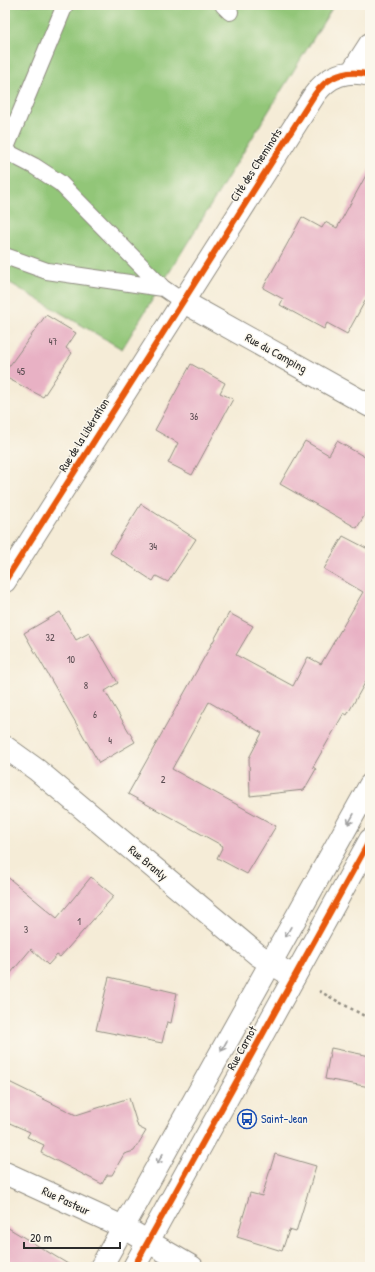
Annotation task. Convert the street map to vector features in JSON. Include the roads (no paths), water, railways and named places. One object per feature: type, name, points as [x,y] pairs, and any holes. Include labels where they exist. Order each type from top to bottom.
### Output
[{"type":"street","name":"Cité des Cheminots","points":[[182,301],[315,94],[322,85],[331,78],[361,73],[370,44]]},
{"type":"street","name":"Rue du Camping","points":[[182,301],[370,406]]},
{"type":"street","name":"Rue de la Libération","points":[[5,581],[182,301]]},
{"type":"street","name":"Rue Branly","points":[[5,747],[37,770],[245,945],[271,963],[294,976]]},
{"type":"street","name":"Rue Carnot","points":[[101,1267],[370,785]]},
{"type":"street","name":"Rue Carnot","points":[[134,1267],[370,840]]},
{"type":"street","name":"Rue Pasteur","points":[[5,1174],[123,1227],[192,1267]]},
{"type":"lane","points":[[65,5],[5,151],[60,183],[163,288],[182,301]]},
{"type":"lane","points":[[5,256],[47,270],[163,288]]},
{"type":"place","name":"Saint-Jean","points":[[247,1119]]}]
